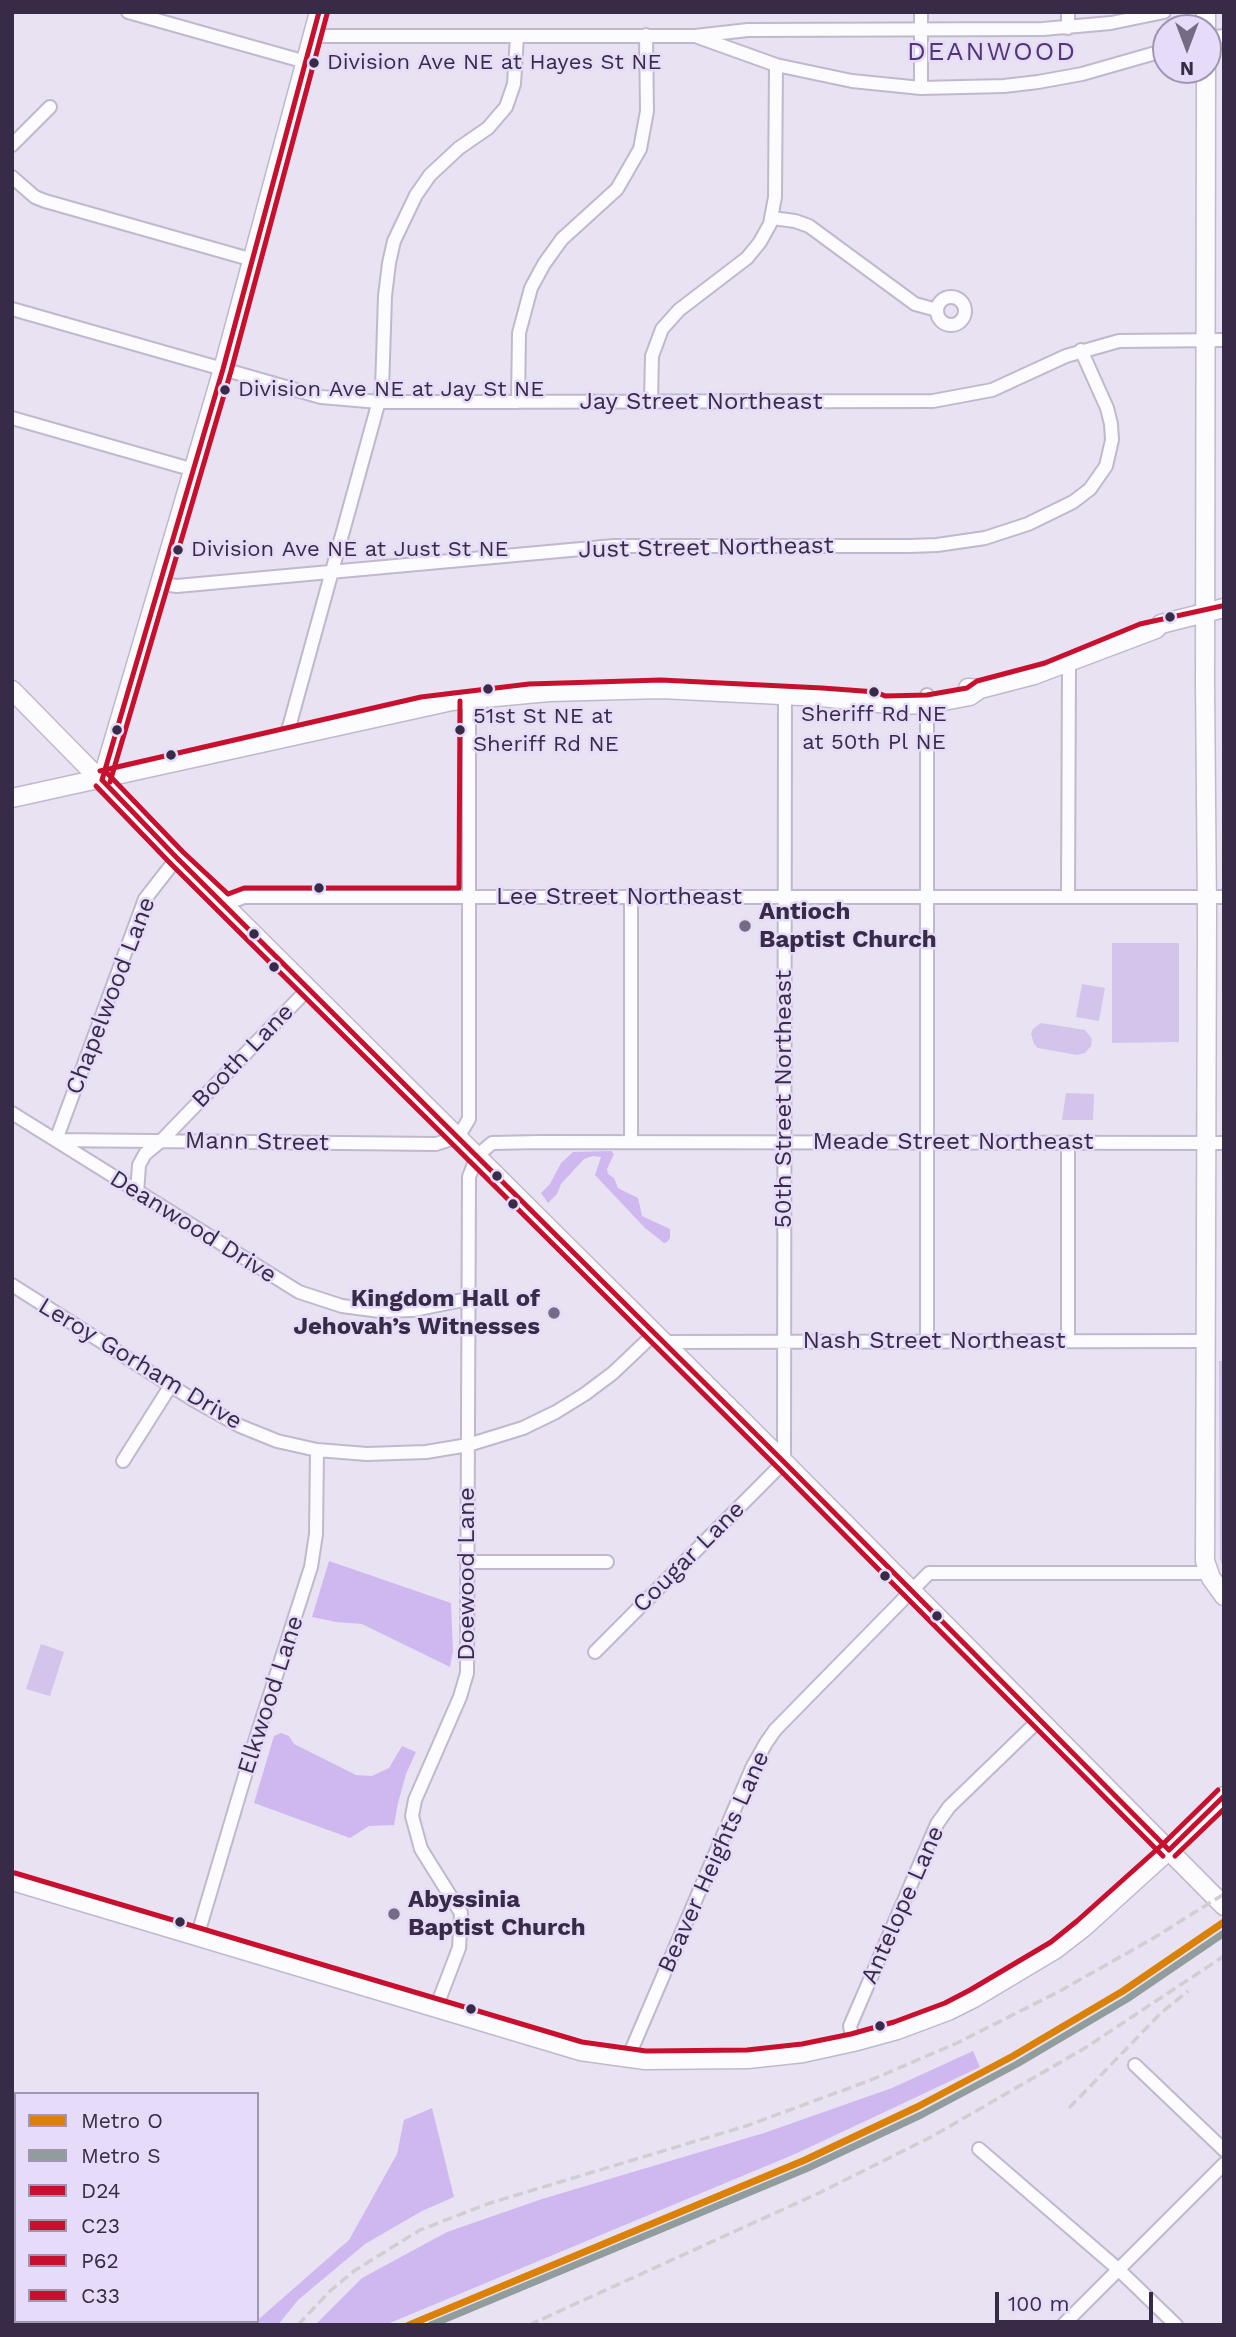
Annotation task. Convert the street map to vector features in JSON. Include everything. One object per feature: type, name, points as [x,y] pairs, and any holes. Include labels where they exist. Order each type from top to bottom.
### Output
[{"type":"street","points":[[128,12],[306,62]]},
{"type":"street","points":[[102,780],[223,369],[319,12]]},
{"type":"street","points":[[921,12],[921,88]]},
{"type":"street","points":[[1068,12],[1068,28]]},
{"type":"street","points":[[313,36],[695,36],[748,30],[1068,28],[1111,23],[1164,12]]},
{"type":"street","points":[[286,738],[383,388],[387,274],[394,241],[416,195],[430,175],[459,148],[488,128],[506,107],[514,85],[517,36]]},
{"type":"street","points":[[518,402],[517,357],[520,325],[525,304],[538,274],[562,239],[617,189],[640,149],[648,110],[646,36]]},
{"type":"street","points":[[695,36],[776,65],[852,81],[921,88],[1004,86],[1038,82],[1082,74],[1152,54]]},
{"type":"street","points":[[651,402],[652,356],[662,329],[674,314],[747,258],[761,242],[772,218],[775,197],[776,65]]},
{"type":"street","points":[[1206,84],[1215,340],[1206,615],[1216,897],[1215,1143],[1205,1341],[1205,1561],[1209,1573],[1224,1596]]},
{"type":"street","points":[[12,145],[51,107]]},
{"type":"street","points":[[12,177],[45,201],[253,260]]},
{"type":"street","points":[[772,218],[796,221],[809,226],[915,304],[937,310]]},
{"type":"street","name":"Jay Street Northeast","points":[[12,309],[321,397],[379,402],[919,402],[992,390],[1081,351],[1119,341],[1215,340]]},
{"type":"street","name":"Just Street Northeast","points":[[161,584],[177,586],[614,546],[910,546],[965,542],[999,534],[1042,518],[1073,502],[1090,489],[1106,466],[1112,440],[1111,424],[1107,408],[1081,351]]},
{"type":"street","points":[[12,418],[194,470]]},
{"type":"street","points":[[12,799],[409,711],[424,712],[457,707],[469,701],[539,692],[617,689],[785,695],[875,701],[883,705],[970,696],[980,689],[1020,680],[1156,629],[1163,630],[1224,608]]},
{"type":"street","points":[[1206,615],[1224,615]]},
{"type":"street","points":[[1068,897],[1069,663]]},
{"type":"street","points":[[12,690],[1224,1906]]},
{"type":"street","name":"50th Street Northeast","points":[[784,1462],[785,695]]},
{"type":"street","points":[[927,699],[927,1341]]},
{"type":"street","points":[[458,1137],[469,1119],[469,701]]},
{"type":"street","name":"Chapelwood Lane","points":[[56,1140],[145,898],[177,858]]},
{"type":"street","name":"Lee Street Northeast","points":[[226,904],[244,897],[1216,897]]},
{"type":"street","points":[[631,897],[631,1142]]},
{"type":"street","name":"Booth Lane","points":[[137,1192],[139,1165],[145,1154],[162,1140],[309,988]]},
{"type":"street","name":"Deanwood Drive","points":[[12,1113],[299,1292],[325,1302],[380,1311],[413,1310],[468,1299]]},
{"type":"street","name":"Mann Street","points":[[56,1140],[436,1144],[458,1137]]},
{"type":"street","name":"Meade Street Northeast","points":[[477,1156],[492,1143],[1215,1143]]},
{"type":"street","points":[[1068,1143],[1068,1341]]},
{"type":"street","name":"Doewood Lane","points":[[436,2008],[459,1948],[461,1913],[421,1849],[412,1816],[415,1800],[460,1697],[467,1673],[469,1177],[477,1156]]},
{"type":"street","name":"Leroy Gorham Drive","points":[[12,1285],[216,1414],[277,1441],[317,1450],[398,1455],[468,1446],[523,1428],[556,1412],[658,1338]]},
{"type":"street","name":"Nash Street Northeast","points":[[658,1338],[784,1342],[1205,1341]]},
{"type":"street","points":[[123,1461],[171,1385]]},
{"type":"street","name":"Elkwood Lane","points":[[197,1937],[257,1735],[311,1567],[316,1534],[317,1450]]},
{"type":"street","name":"Cougar Lane","points":[[595,1651],[784,1462]]},
{"type":"street","points":[[467,1562],[607,1562]]},
{"type":"street","name":"Beaver Heights Lane","points":[[628,2058],[752,1768],[766,1743],[775,1730],[929,1573],[1209,1573]]},
{"type":"street","name":"Antelope Lane","points":[[853,2042],[850,2026],[937,1825],[948,1807],[1039,1720]]},
{"type":"street","points":[[12,1881],[580,2051],[677,2061],[748,2059],[803,2053],[897,2030],[936,2016],[1006,1980],[1056,1949],[1083,1928],[1224,1796]]},
{"type":"street","points":[[1135,2065],[1224,2151]]},
{"type":"street","points":[[979,2149],[1118,2269],[1177,2325]]},
{"type":"street","points":[[1063,2325],[1224,2164]]},
{"type":"shaded area","points":[[1112,943],[1179,943],[1179,1042],[1112,1043]]},
{"type":"shaded area","points":[[1082,984],[1105,988],[1099,1021],[1076,1017]]},
{"type":"shaded area","points":[[1041,1023],[1085,1030],[1092,1039],[1091,1046],[1085,1053],[1077,1055],[1038,1048],[1031,1034]]},
{"type":"shaded area","points":[[1066,1093],[1094,1094],[1093,1120],[1062,1120]]},
{"type":"shaded area","points":[[611,1151],[614,1154],[607,1169],[608,1174],[614,1178],[618,1188],[638,1198],[642,1216],[670,1229],[667,1242],[664,1243],[645,1228],[595,1175],[601,1157],[584,1159],[548,1203],[541,1193],[550,1184],[561,1163],[573,1152]]},
{"type":"shaded area","points":[[1219,1361],[1224,1361],[1224,1570],[1220,1559]]},
{"type":"shaded area","points":[[329,1561],[451,1603],[453,1651],[450,1667],[362,1624],[312,1617]]},
{"type":"shaded area","points":[[41,1644],[64,1652],[50,1696],[26,1689]]},
{"type":"shaded area","points":[[281,1733],[289,1736],[294,1744],[356,1775],[372,1776],[389,1768],[402,1746],[416,1752],[406,1774],[394,1825],[369,1826],[350,1838],[254,1803],[274,1736]]},
{"type":"shaded area","points":[[973,2051],[980,2067],[795,2154],[385,2325],[315,2325],[362,2278],[447,2232],[542,2199],[764,2133],[892,2088]]},
{"type":"shaded area","points":[[432,2108],[454,2197],[422,2211],[365,2244],[298,2300],[278,2325],[252,2325],[259,2323],[259,2319],[349,2240],[397,2154],[404,2120]]},
{"type":"railway","points":[[298,2325],[330,2291],[354,2271],[420,2230],[490,2203],[746,2126],[871,2080],[957,2043],[1060,1991],[1224,1894]]},
{"type":"railway","points":[[529,2325],[819,2193],[931,2137],[1085,2048],[1224,1956]]},
{"type":"railway","points":[[1069,2108],[1161,2013],[1188,1991]]},
{"type":"metro line","name":"O","points":[[409,2325],[805,2160],[917,2107],[1013,2056],[1123,1991],[1224,1922]]},
{"type":"metro line","name":"S","points":[[431,2325],[808,2168],[921,2115],[1017,2064],[1127,1999],[1224,1933]]},
{"type":"transit line","name":"D24","points":[[102,780],[223,369],[319,12]]},
{"type":"transit line","name":"C23","points":[[110,782],[231,371],[327,14]]},
{"type":"transit line","name":"C33","points":[[100,771],[421,697],[529,684],[661,680],[822,688],[876,692],[885,696],[927,695],[967,688],[977,681],[1045,663],[1140,624],[1222,606]]},
{"type":"transit line","name":"C33","points":[[108,774],[183,852],[228,894],[244,888],[459,888],[460,701]]},
{"type":"transit line","name":"D24","points":[[102,780],[1169,1850]]},
{"type":"transit line","name":"C23","points":[[96,786],[1163,1856]]},
{"type":"transit line","name":"P62","points":[[15,1873],[582,2042],[646,2051],[747,2050],[802,2044],[851,2034],[894,2022],[945,2003],[970,1990],[1051,1942],[1163,1844],[1218,1790]]},
{"type":"transit line","name":"D24","points":[[1169,1850],[1224,1796]]},
{"type":"transit line","name":"C23","points":[[1175,1856],[1224,1809]]},
{"type":"place","name":"Division Ave NE at Hayes St NE","points":[[314,63]]},
{"type":"place","name":"Division Ave NE at Jay St NE","points":[[225,390]]},
{"type":"place","name":"Division Ave NE at Just St NE","points":[[178,550]]},
{"type":"place","name":"Sheriff Rd NE at 50th Pl NE","points":[[874,692]]},
{"type":"place","name":"51st St NE at Sheriff Rd NE","points":[[460,730]]},
{"type":"place","name":"Antioch Baptist Church","points":[[745,926]]},
{"type":"place","name":"Kingdom Hall of Jehovah’s Witnesses","points":[[554,1313]]},
{"type":"place","name":"Abyssinia Baptist Church","points":[[394,1914]]},
{"type":"district","name":"DEANWOOD","points":[[992,52]]}]
